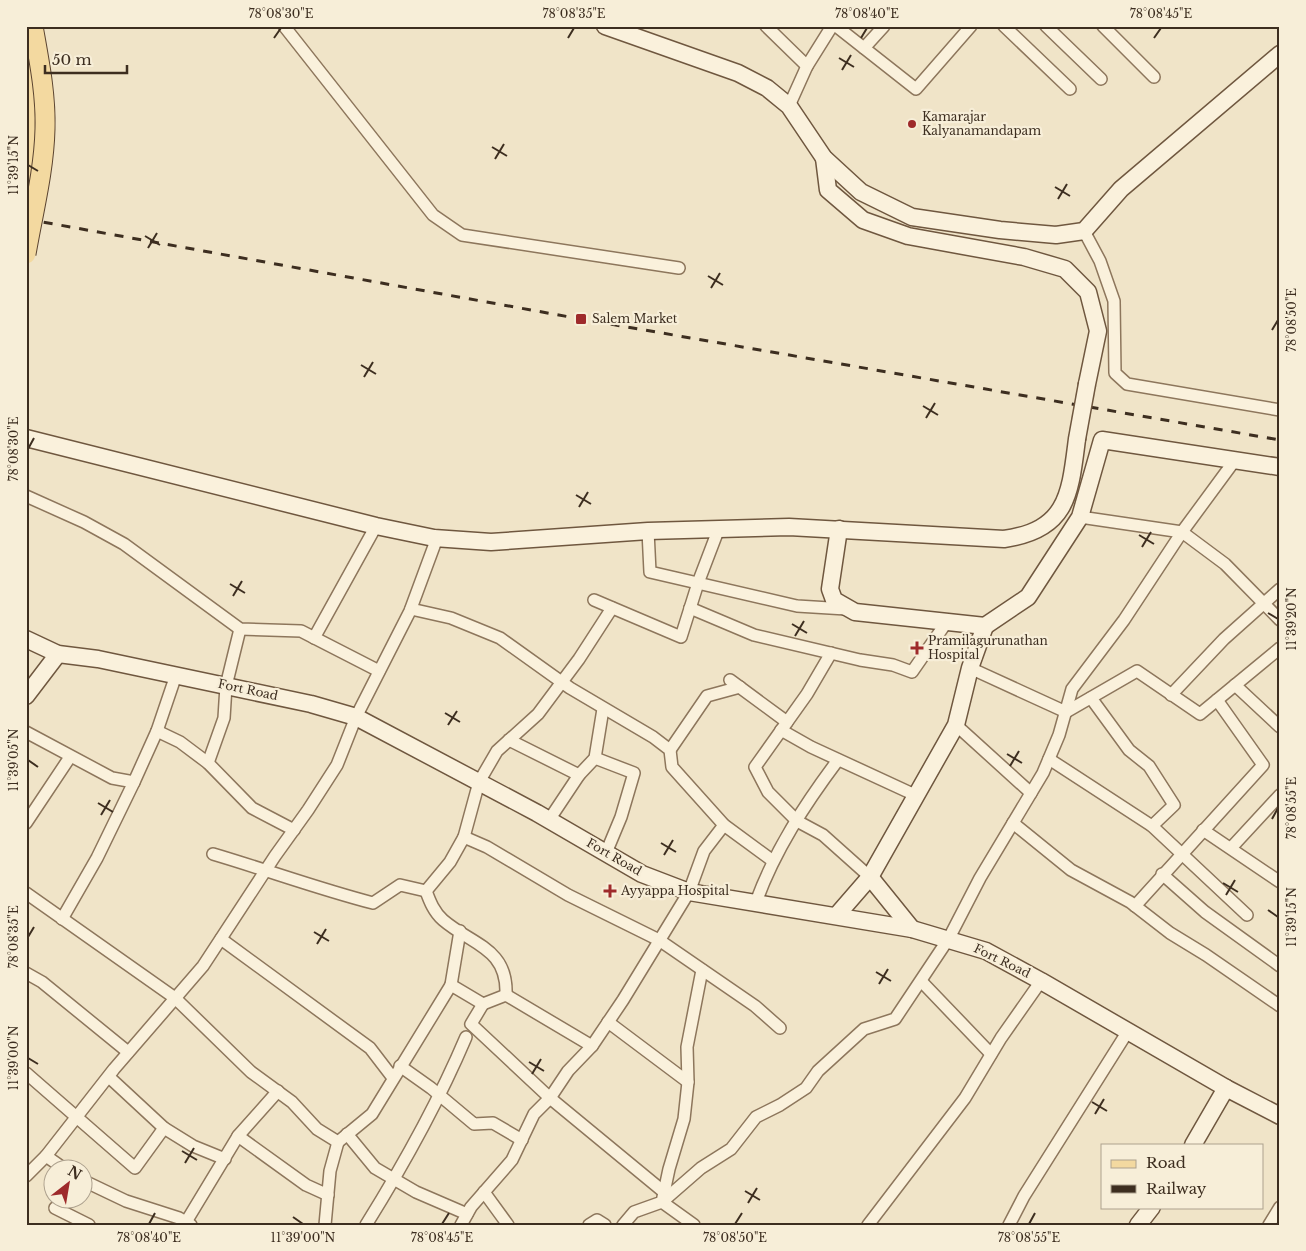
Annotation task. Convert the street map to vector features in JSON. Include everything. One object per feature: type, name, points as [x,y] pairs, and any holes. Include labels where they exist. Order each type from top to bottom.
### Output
[{"type":"main road","points":[[26,254],[41,171],[45,129],[43,86],[33,26]]},
{"type":"main road","points":[[26,41],[34,86],[36,129],[26,201]]},
{"type":"street","points":[[284,26],[433,215],[462,236],[679,268]]},
{"type":"street","points":[[766,26],[807,66]]},
{"type":"street","points":[[789,106],[807,66],[832,26]]},
{"type":"street","points":[[836,26],[916,89],[971,26]]},
{"type":"street","points":[[864,48],[884,26]]},
{"type":"street","points":[[1004,26],[1070,89]]},
{"type":"street","points":[[1046,26],[1101,79]]},
{"type":"street","points":[[1103,26],[1154,77]]},
{"type":"street","points":[[614,28],[738,73],[767,88],[789,106],[824,158],[861,192],[912,217],[1000,230],[1056,235],[1084,231],[1121,189],[1280,54]]},
{"type":"street","points":[[26,438],[376,526],[438,538],[491,542],[720,528],[839,529],[1004,539],[1024,537],[1052,520],[1064,505],[1071,489],[1084,402],[1098,330],[1088,292],[1064,269],[1024,256],[908,236],[863,220],[828,190],[824,158]]},
{"type":"street","points":[[1084,231],[1100,261],[1114,301],[1115,373],[1127,384],[1280,410]]},
{"type":"street","points":[[837,915],[870,877],[956,725],[970,668],[985,626],[1028,597],[1080,517],[1102,440],[1280,468]]},
{"type":"street","points":[[623,1225],[634,1212],[663,1197],[731,1148],[756,1117],[780,1105],[806,1088],[818,1071],[864,1029],[895,1019],[922,982],[949,938],[980,878],[1031,793],[1049,759],[1072,689],[1124,620],[1182,532],[1236,460]]},
{"type":"street","points":[[26,496],[84,522],[124,544],[240,628],[301,631],[379,671]]},
{"type":"street","points":[[1080,517],[1182,532],[1225,564],[1280,620]]},
{"type":"street","points":[[314,638],[376,526]]},
{"type":"street","points":[[594,600],[681,637],[698,583],[720,528]]},
{"type":"street","points":[[839,529],[830,590],[834,600],[856,612],[985,626]]},
{"type":"street","points":[[648,531],[650,572],[797,606],[848,609]]},
{"type":"street","points":[[26,1176],[46,1156],[128,1052],[203,966],[337,765],[356,717],[411,609],[438,538]]},
{"type":"street","points":[[1171,695],[1263,601],[1280,589]]},
{"type":"street","points":[[426,891],[450,862],[464,836],[479,782],[497,751],[538,714],[612,608]]},
{"type":"street","points":[[690,608],[754,635],[893,665],[912,672],[946,623]]},
{"type":"street","points":[[411,609],[451,618],[500,638],[602,709],[653,737],[670,750]]},
{"type":"street","points":[[208,763],[224,718],[226,686],[240,628]]},
{"type":"street","name":"Fort Road","points":[[26,639],[58,654],[98,659],[176,675],[311,704],[356,717],[549,820],[642,874],[689,892],[837,915],[912,929],[949,938],[986,951],[1226,1088],[1280,1116]]},
{"type":"street","points":[[1066,712],[1136,671],[1200,714],[1280,648]]},
{"type":"street","points":[[831,653],[807,694],[755,767],[768,792],[797,821],[823,835],[870,877],[912,929]]},
{"type":"street","points":[[26,696],[58,654]]},
{"type":"street","points":[[970,668],[1066,712]]},
{"type":"street","points":[[62,920],[97,858],[134,782],[157,731],[176,675]]},
{"type":"street","points":[[773,861],[724,825],[672,767],[670,750],[707,696],[735,683],[784,726],[838,760],[916,795]]},
{"type":"street","points":[[1235,685],[1280,727]]},
{"type":"street","points":[[1091,698],[1129,750],[1149,766],[1174,805],[1152,826]]},
{"type":"street","points":[[1135,906],[1162,874],[1263,765],[1217,700]]},
{"type":"street","points":[[549,820],[579,775],[595,758],[602,709]]},
{"type":"street","points":[[956,725],[1031,793]]},
{"type":"street","points":[[157,731],[180,742],[208,763],[252,808],[294,830]]},
{"type":"street","points":[[26,732],[112,778],[134,782]]},
{"type":"street","points":[[509,740],[579,775]]},
{"type":"street","points":[[26,823],[70,757]]},
{"type":"street","points":[[595,758],[634,773],[621,817],[606,853]]},
{"type":"street","points":[[1049,759],[1152,826],[1183,852],[1247,915]]},
{"type":"street","points":[[756,902],[773,861],[838,760]]},
{"type":"street","points":[[1231,848],[1280,795]]},
{"type":"street","points":[[1013,823],[1071,870],[1135,906],[1170,934],[1206,955],[1258,993],[1280,1006]]},
{"type":"street","points":[[461,1225],[484,1192],[512,1160],[534,1114],[550,1098],[568,1071],[592,1046],[608,1022],[689,892],[704,851],[724,825]]},
{"type":"street","points":[[1203,830],[1280,882]]},
{"type":"street","points":[[464,836],[487,847],[568,896],[659,940],[755,1006],[780,1028]]},
{"type":"street","points":[[213,854],[320,889],[373,903],[400,885],[426,891]]},
{"type":"street","points":[[1162,874],[1205,912],[1280,966]]},
{"type":"street","points":[[426,891],[434,910],[444,921],[488,949],[507,978],[506,995]]},
{"type":"street","points":[[26,893],[175,998],[252,1072],[292,1102],[317,1130],[338,1142]]},
{"type":"street","points":[[325,1225],[330,1171],[338,1142],[372,1114],[451,985],[460,931]]},
{"type":"street","points":[[221,939],[370,1048],[393,1078]]},
{"type":"street","points":[[663,1197],[684,1119],[688,1082],[687,1047],[702,970]]},
{"type":"street","points":[[26,973],[42,982],[128,1052]]},
{"type":"street","points":[[868,1225],[965,1098],[991,1054],[1041,981]]},
{"type":"street","points":[[922,982],[991,1054]]},
{"type":"street","points":[[451,985],[483,1004]]},
{"type":"street","points":[[506,995],[483,1004],[471,1024],[550,1098],[694,1225]]},
{"type":"street","points":[[506,995],[592,1046]]},
{"type":"street","points":[[608,1022],[688,1082]]},
{"type":"street","points":[[1009,1225],[1024,1196],[1128,1031]]},
{"type":"street","points":[[366,1225],[441,1096],[466,1037]]},
{"type":"street","points":[[400,1066],[441,1096],[474,1124],[493,1123],[522,1140]]},
{"type":"street","points":[[26,1073],[136,1168],[164,1128]]},
{"type":"street","points":[[108,1077],[164,1128],[193,1146],[225,1159]]},
{"type":"street","points":[[1195,1144],[1226,1088]]},
{"type":"street","points":[[92,1185],[126,1201],[188,1223],[238,1136],[278,1092]]},
{"type":"street","points":[[348,1134],[375,1168],[416,1192],[468,1214]]},
{"type":"street","points":[[238,1136],[306,1185],[328,1195]]},
{"type":"street","points":[[484,1192],[508,1225]]},
{"type":"street","points":[[1270,1225],[1280,1207]]},
{"type":"street","points":[[55,1208],[89,1225]]},
{"type":"street","points":[[1138,1225],[1151,1208]]},
{"type":"street","points":[[589,1225],[597,1220],[605,1225]]},
{"type":"railway","points":[[26,219],[581,319],[1280,440]]},
{"type":"place","name":"Kamarajar Kalyanamandapam","points":[[912,124]]},
{"type":"place","name":"Salem Market","points":[[581,319]]},
{"type":"place","name":"Pramilagurunathan Hospital","points":[[917,648]]},
{"type":"place","name":"Ayyappa Hospital","points":[[610,891]]}]
